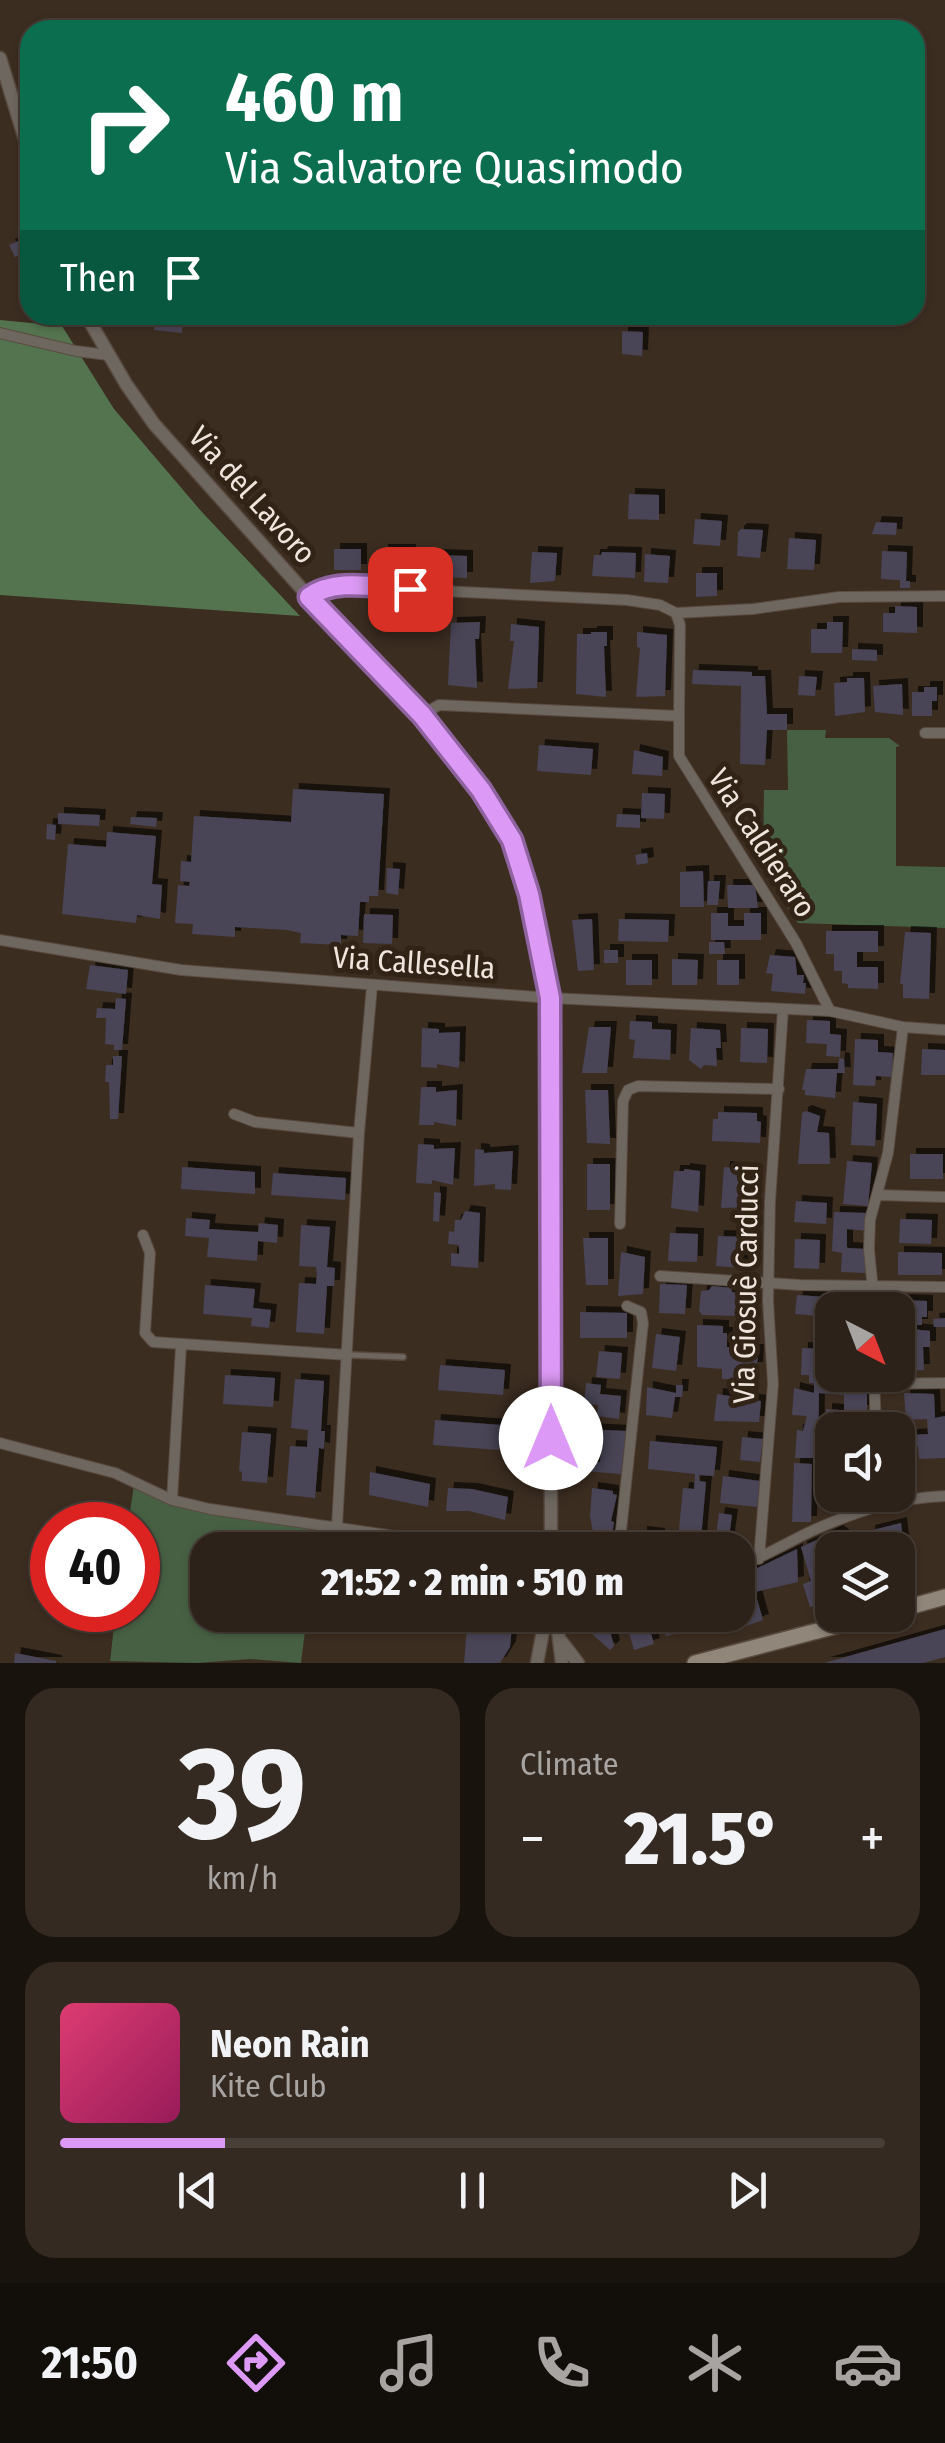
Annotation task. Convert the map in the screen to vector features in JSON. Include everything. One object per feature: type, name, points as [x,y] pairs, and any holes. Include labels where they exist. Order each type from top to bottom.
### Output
[{"type":"main road","points":[[915,1605],[945,1597]]},
{"type":"main road","points":[[695,1663],[815,1632]]},
{"type":"street","points":[[0,58],[20,123]]},
{"type":"street","name":"Via del Lavoro","points":[[92,325],[154,424],[309,597],[422,715],[481,790],[512,840],[529,894],[550,998],[551,1532]]},
{"type":"street","points":[[0,332],[76,351],[108,354]]},
{"type":"street","points":[[309,597],[320,588],[338,586],[627,600],[660,605],[676,613],[752,609],[840,597],[945,596]]},
{"type":"street","name":"Via Caldieraro","points":[[676,613],[680,625],[679,756],[796,943],[830,1011]]},
{"type":"street","points":[[422,715],[439,705],[679,716]]},
{"type":"street","points":[[925,734],[945,732]]},
{"type":"street","name":"Via Callesella","points":[[0,940],[181,970],[550,998],[830,1011],[903,1027],[945,1030]]},
{"type":"street","points":[[337,1526],[359,1133],[372,986]]},
{"type":"street","name":"Via Giosuè Carducci","points":[[759,1559],[773,1384],[768,1283],[770,1201],[783,1009]]},
{"type":"street","points":[[874,1292],[870,1220],[891,1134],[903,1027]]},
{"type":"street","points":[[620,1224],[623,1100],[628,1090],[638,1086],[778,1088]]},
{"type":"street","points":[[234,1114],[254,1122],[359,1133]]},
{"type":"street","points":[[877,1195],[945,1197]]},
{"type":"street","points":[[144,1235],[150,1253],[145,1333],[153,1342],[348,1355]]},
{"type":"street","points":[[660,1276],[945,1287]]},
{"type":"street","points":[[621,1532],[644,1323],[641,1312],[627,1306]]},
{"type":"street","points":[[172,1500],[181,1346]]},
{"type":"street","points":[[915,1381],[945,1383]]},
{"type":"street","points":[[0,1444],[115,1473],[172,1500],[210,1509],[375,1532]]},
{"type":"street","points":[[915,1497],[945,1496]]},
{"type":"street","points":[[755,1560],[815,1530],[865,1512]]},
{"type":"street","points":[[536,1663],[542,1632]]},
{"type":"street","points":[[558,1632],[562,1663]]},
{"type":"street","points":[[559,1637],[578,1663]]},
{"type":"lane","points":[[348,1355],[403,1358]]},
{"type":"green space","points":[[0,320],[20,325],[62,326],[114,409],[201,511],[300,616],[0,595]]},
{"type":"green space","points":[[787,730],[826,730],[825,738],[889,738],[900,746],[896,747],[896,866],[945,867],[945,928],[798,923],[763,870],[764,790],[788,790]]},
{"type":"green space","points":[[134,1485],[180,1503],[316,1527],[316,1532],[190,1532],[190,1632],[305,1632],[301,1663],[250,1659],[197,1663],[110,1661],[113,1632],[160,1632],[160,1502],[131,1502]]},
{"type":"building","points":[[20,240],[20,255],[15,257],[9,245]]},
{"type":"building","points":[[155,325],[182,325],[182,333],[154,330]]},
{"type":"building","points":[[622,331],[643,332],[642,356],[622,354]]},
{"type":"building","points":[[629,494],[659,495],[659,520],[628,519]]},
{"type":"building","points":[[695,519],[722,521],[720,546],[693,544]]},
{"type":"building","points":[[876,522],[897,523],[896,535],[872,534]]},
{"type":"building","points":[[741,529],[763,530],[760,558],[737,556]]},
{"type":"building","points":[[789,538],[816,540],[814,570],[787,569]]},
{"type":"building","points":[[334,549],[361,549],[361,570],[334,570]]},
{"type":"building","points":[[382,550],[410,550],[409,571],[382,571]]},
{"type":"building","points":[[882,551],[907,552],[906,581],[910,581],[910,588],[900,588],[900,580],[881,579]]},
{"type":"building","points":[[532,552],[557,553],[555,581],[530,583]]},
{"type":"building","points":[[636,553],[635,578],[592,576],[594,555]]},
{"type":"building","points":[[645,554],[670,556],[668,583],[644,582]]},
{"type":"building","points":[[433,555],[467,556],[467,578],[433,577]]},
{"type":"building","points":[[696,573],[717,573],[717,596],[696,597]]},
{"type":"building","points":[[895,606],[917,607],[917,633],[883,632],[883,613],[895,613]]},
{"type":"building","points":[[480,622],[479,639],[475,639],[477,688],[448,685],[451,623]]},
{"type":"building","points":[[827,622],[843,622],[842,653],[811,653],[811,629],[827,629]]},
{"type":"building","points":[[511,624],[539,627],[537,688],[508,689],[514,641],[510,641]]},
{"type":"building","points":[[607,632],[606,697],[576,694],[577,634]]},
{"type":"building","points":[[637,632],[667,635],[665,696],[636,697],[640,648]]},
{"type":"building","points":[[852,649],[877,650],[877,661],[852,660]]},
{"type":"building","points":[[693,670],[765,676],[767,714],[787,714],[787,730],[767,730],[765,765],[740,764],[741,686],[692,684]]},
{"type":"building","points":[[799,676],[817,677],[815,696],[798,695]]},
{"type":"building","points":[[847,678],[864,678],[865,712],[835,716],[834,683],[847,682]]},
{"type":"building","points":[[902,684],[903,715],[875,712],[873,686]]},
{"type":"building","points":[[924,687],[937,687],[932,716],[912,716],[912,692],[924,692]]},
{"type":"building","points":[[539,745],[593,749],[591,775],[537,771]]},
{"type":"building","points":[[634,750],[663,757],[662,776],[632,774]]},
{"type":"building","points":[[293,789],[384,794],[378,896],[360,902],[358,936],[341,935],[341,945],[300,943],[301,933],[287,930],[235,927],[235,937],[192,934],[193,924],[175,923],[178,885],[189,886],[190,882],[180,881],[181,861],[191,862],[194,816],[291,822]]},
{"type":"building","points":[[642,793],[665,794],[664,819],[641,818]]},
{"type":"building","points":[[58,813],[100,815],[99,826],[58,824]]},
{"type":"building","points":[[617,814],[640,815],[640,828],[616,827]]},
{"type":"building","points":[[131,817],[157,818],[156,827],[130,824]]},
{"type":"building","points":[[47,824],[56,825],[55,840],[46,839]]},
{"type":"building","points":[[107,832],[156,836],[152,884],[162,885],[160,919],[137,915],[136,923],[62,914],[68,844],[106,847]]},
{"type":"building","points":[[647,853],[648,863],[637,865],[635,855]]},
{"type":"building","points":[[387,868],[400,869],[398,895],[386,893]]},
{"type":"building","points":[[703,871],[704,907],[680,907],[680,872]]},
{"type":"building","points":[[708,881],[720,881],[718,905],[707,905]]},
{"type":"building","points":[[727,885],[755,885],[758,908],[728,908]]},
{"type":"building","points":[[711,913],[728,913],[728,926],[744,926],[744,913],[761,913],[761,940],[711,940]]},
{"type":"building","points":[[364,914],[393,915],[392,944],[363,943]]},
{"type":"building","points":[[592,919],[594,970],[578,971],[572,920]]},
{"type":"building","points":[[619,919],[669,920],[668,942],[618,941]]},
{"type":"building","points":[[826,931],[878,931],[878,952],[857,952],[857,967],[878,967],[878,989],[848,988],[848,984],[842,983],[842,971],[834,971],[834,954],[826,954]]},
{"type":"building","points":[[905,932],[931,933],[929,999],[903,998],[900,984]]},
{"type":"building","points":[[709,942],[724,942],[725,954],[709,954]]},
{"type":"building","points":[[604,950],[618,950],[618,963],[604,963]]},
{"type":"building","points":[[770,955],[795,957],[797,975],[804,975],[805,994],[771,991],[773,974],[766,973]]},
{"type":"building","points":[[672,959],[698,960],[697,985],[672,985]]},
{"type":"building","points":[[626,960],[652,960],[652,985],[626,985]]},
{"type":"building","points":[[717,960],[739,960],[739,985],[717,985]]},
{"type":"building","points":[[90,965],[128,970],[126,994],[86,989]]},
{"type":"building","points":[[116,998],[126,999],[122,1050],[105,1044],[106,1018],[96,1018],[97,1008],[115,1009]]},
{"type":"building","points":[[807,1020],[830,1021],[830,1034],[841,1035],[840,1057],[826,1056],[827,1044],[806,1043]]},
{"type":"building","points":[[630,1021],[652,1022],[652,1029],[671,1030],[670,1060],[633,1058],[635,1040],[629,1039]]},
{"type":"building","points":[[589,1027],[611,1027],[607,1073],[582,1073]]},
{"type":"building","points":[[422,1028],[439,1029],[439,1033],[460,1032],[459,1068],[437,1064],[437,1068],[421,1067]]},
{"type":"building","points":[[691,1028],[720,1030],[717,1066],[704,1065],[701,1069],[689,1060]]},
{"type":"building","points":[[741,1028],[768,1029],[767,1063],[740,1062]]},
{"type":"building","points":[[855,1039],[878,1040],[878,1052],[893,1053],[892,1077],[876,1076],[875,1086],[853,1085]]},
{"type":"building","points":[[922,1049],[945,1050],[945,1075],[921,1075]]},
{"type":"building","points":[[113,1056],[122,1056],[118,1119],[110,1119],[109,1082],[105,1082],[106,1065],[113,1065]]},
{"type":"building","points":[[839,1058],[844,1059],[845,1073],[837,1073],[835,1098],[805,1095],[802,1090],[806,1069],[838,1069]]},
{"type":"building","points":[[421,1087],[436,1087],[436,1092],[457,1090],[456,1126],[434,1122],[419,1125]]},
{"type":"building","points":[[585,1090],[608,1090],[610,1144],[587,1143]]},
{"type":"building","points":[[853,1102],[877,1104],[875,1146],[851,1145]]},
{"type":"building","points":[[718,1112],[757,1113],[757,1121],[761,1122],[760,1143],[712,1141],[713,1119],[718,1119]]},
{"type":"building","points":[[802,1113],[820,1116],[817,1132],[829,1133],[830,1164],[798,1164]]},
{"type":"building","points":[[418,1144],[434,1145],[434,1149],[455,1148],[453,1185],[432,1180],[432,1184],[416,1183]]},
{"type":"building","points":[[475,1149],[484,1153],[513,1151],[511,1190],[495,1189],[495,1184],[474,1186]]},
{"type":"building","points":[[910,1154],[943,1154],[943,1179],[910,1179]]},
{"type":"building","points":[[847,1161],[872,1163],[868,1206],[843,1204]]},
{"type":"building","points":[[587,1164],[610,1164],[610,1210],[587,1210]]},
{"type":"building","points":[[182,1167],[255,1172],[255,1194],[181,1189]]},
{"type":"building","points":[[724,1167],[751,1170],[749,1207],[721,1208]]},
{"type":"building","points":[[674,1171],[700,1171],[698,1212],[671,1208]]},
{"type":"building","points":[[273,1173],[346,1178],[345,1200],[271,1195]]},
{"type":"building","points":[[434,1192],[441,1193],[439,1222],[433,1221]]},
{"type":"building","points":[[796,1201],[827,1203],[826,1224],[794,1222]]},
{"type":"building","points":[[465,1211],[480,1213],[478,1268],[451,1266],[451,1253],[459,1254],[459,1245],[448,1244],[449,1231],[454,1232],[455,1220],[461,1220]]},
{"type":"building","points":[[834,1212],[867,1213],[868,1231],[847,1229],[847,1248],[867,1249],[865,1273],[841,1272],[842,1253],[832,1251]]},
{"type":"building","points":[[186,1218],[210,1220],[209,1229],[258,1232],[259,1223],[278,1225],[277,1243],[258,1241],[257,1261],[207,1257],[209,1238],[185,1236]]},
{"type":"building","points":[[900,1219],[932,1220],[931,1244],[899,1243]]},
{"type":"building","points":[[301,1225],[330,1227],[327,1267],[335,1268],[334,1286],[327,1286],[324,1334],[296,1332],[299,1283],[316,1284],[317,1274],[316,1267],[299,1266]]},
{"type":"building","points":[[670,1233],[698,1234],[697,1262],[668,1261]]},
{"type":"building","points":[[718,1236],[744,1237],[742,1268],[716,1266]]},
{"type":"building","points":[[583,1238],[608,1238],[608,1285],[586,1285]]},
{"type":"building","points":[[795,1239],[820,1240],[819,1269],[794,1268]]},
{"type":"building","points":[[621,1252],[645,1257],[643,1294],[618,1296]]},
{"type":"building","points":[[898,1252],[942,1253],[942,1275],[898,1275]]},
{"type":"building","points":[[660,1284],[687,1285],[685,1314],[659,1313]]},
{"type":"building","points":[[205,1285],[255,1289],[253,1308],[271,1310],[269,1328],[251,1326],[252,1318],[203,1314]]},
{"type":"building","points":[[712,1286],[740,1293],[741,1316],[702,1315],[701,1291]]},
{"type":"building","points":[[797,1295],[815,1296],[815,1316],[795,1314]]},
{"type":"building","points":[[915,1301],[927,1301],[927,1317],[922,1317],[922,1325],[915,1325]]},
{"type":"building","points":[[580,1312],[627,1313],[627,1338],[580,1338]]},
{"type":"building","points":[[945,1318],[945,1327],[934,1327],[933,1319]]},
{"type":"building","points":[[697,1325],[723,1326],[727,1347],[758,1350],[757,1368],[752,1368],[751,1379],[722,1379],[722,1369],[697,1367]]},
{"type":"building","points":[[915,1329],[930,1331],[930,1347],[923,1347],[924,1370],[915,1370]]},
{"type":"building","points":[[656,1334],[680,1337],[676,1371],[652,1368]]},
{"type":"building","points":[[802,1348],[815,1349],[815,1392],[867,1392],[867,1411],[844,1411],[844,1395],[819,1393],[815,1458],[795,1458],[797,1430],[803,1431],[807,1416],[792,1415],[794,1388],[814,1393],[809,1375],[801,1375]]},
{"type":"building","points":[[599,1351],[622,1353],[620,1379],[596,1377]]},
{"type":"building","points":[[440,1365],[505,1370],[503,1395],[438,1390]]},
{"type":"building","points":[[225,1375],[275,1378],[273,1407],[223,1404]]},
{"type":"building","points":[[295,1379],[324,1381],[324,1449],[319,1448],[315,1498],[286,1495],[290,1446],[307,1447],[308,1430],[291,1428]]},
{"type":"building","points":[[586,1383],[601,1385],[600,1394],[621,1396],[619,1419],[597,1416],[598,1405],[584,1404]]},
{"type":"building","points":[[676,1385],[683,1385],[682,1397],[675,1397],[672,1418],[646,1415],[647,1387],[676,1393]]},
{"type":"building","points":[[904,1393],[934,1394],[935,1418],[945,1416],[945,1458],[919,1459],[915,1435],[928,1434],[927,1419],[915,1420],[915,1412],[905,1412]]},
{"type":"building","points":[[717,1394],[761,1401],[759,1422],[714,1421]]},
{"type":"building","points":[[435,1420],[501,1425],[499,1450],[433,1445]]},
{"type":"building","points":[[583,1429],[626,1431],[621,1474],[583,1471],[584,1462],[600,1462],[602,1442],[581,1442]]},
{"type":"building","points":[[242,1432],[271,1434],[267,1483],[242,1481]]},
{"type":"building","points":[[742,1437],[763,1439],[760,1462],[740,1460]]},
{"type":"building","points":[[650,1441],[717,1447],[714,1476],[699,1475],[699,1481],[706,1482],[702,1532],[679,1532],[683,1488],[694,1489],[695,1474],[648,1469]]},
{"type":"building","points":[[794,1463],[812,1464],[811,1522],[792,1522]]},
{"type":"building","points":[[370,1472],[430,1484],[428,1507],[369,1495]]},
{"type":"building","points":[[723,1476],[760,1481],[757,1507],[720,1503]]},
{"type":"building","points":[[448,1488],[508,1497],[505,1520],[469,1511],[446,1511]]},
{"type":"building","points":[[592,1488],[617,1495],[613,1532],[593,1532]]},
{"type":"building","points":[[719,1513],[732,1515],[730,1532],[717,1532]]},
{"type":"building","points":[[901,1523],[902,1532],[869,1532]]},
{"type":"building","points":[[815,1541],[815,1605],[810,1607],[803,1584],[811,1581],[801,1547]]},
{"type":"building","points":[[797,1549],[798,1582],[755,1592],[755,1569]]},
{"type":"building","points":[[755,1592],[763,1620],[755,1623]]},
{"type":"building","points":[[945,1629],[945,1657],[923,1663],[824,1663]]},
{"type":"building","points":[[467,1632],[511,1632],[510,1647],[500,1663],[464,1663]]},
{"type":"building","points":[[610,1632],[614,1646],[610,1650],[591,1633]]},
{"type":"building","points":[[629,1632],[651,1632],[654,1644],[634,1650]]},
{"type":"building","points":[[15,1653],[56,1661],[56,1663],[14,1663]]},
{"type":"route","points":[[410,589],[338,586],[320,588],[309,597],[422,715],[464,766],[512,840],[529,894],[550,998],[551,1438]]}]
